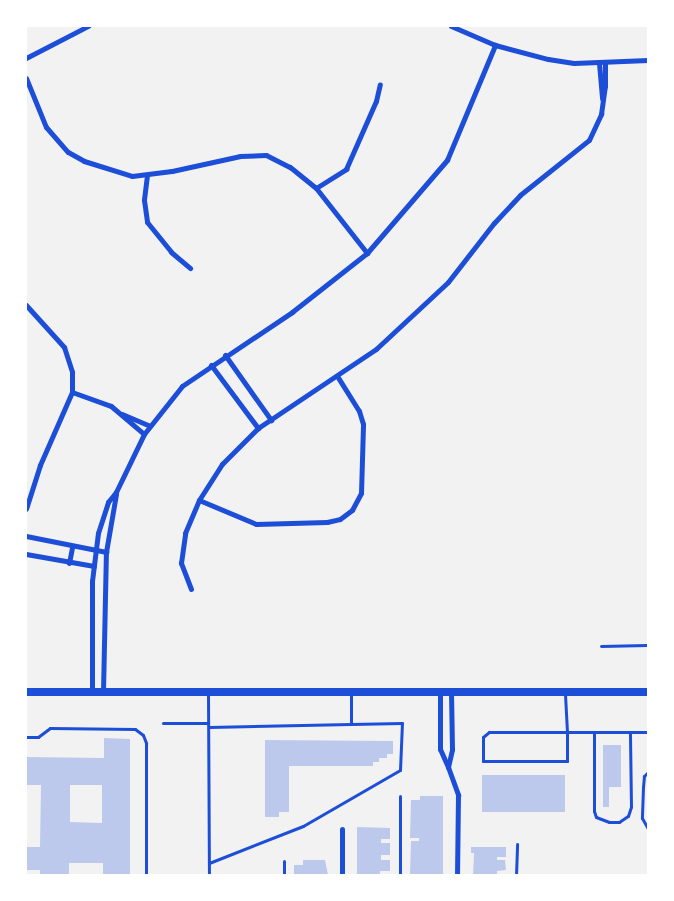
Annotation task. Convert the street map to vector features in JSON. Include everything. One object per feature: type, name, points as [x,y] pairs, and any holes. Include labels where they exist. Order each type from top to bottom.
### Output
[{"type":"main road","points":[[26,692],[648,692]]},
{"type":"street","points":[[26,58],[88,26]]},
{"type":"street","points":[[451,26],[495,45],[548,59],[602,63],[648,60]]},
{"type":"street","points":[[92,692],[95,550],[108,502],[116,492],[144,434],[182,386],[211,364],[292,312],[366,253],[447,160],[495,45]]},
{"type":"street","points":[[191,589],[181,563],[185,533],[199,500],[222,464],[258,428],[338,377],[376,349],[448,282],[494,223],[520,195],[590,140],[597,128],[602,101],[602,63]]},
{"type":"street","points":[[26,78],[46,127],[68,152],[119,174],[147,175],[260,154],[290,167],[316,188],[366,253]]},
{"type":"street","points":[[316,188],[345,169],[376,101],[380,84]]},
{"type":"street","points":[[147,175],[144,200],[147,222],[171,252],[190,268]]},
{"type":"street","points":[[26,305],[64,347],[72,372],[72,392],[40,465],[26,509]]},
{"type":"street","points":[[225,355],[271,420]]},
{"type":"street","points":[[211,364],[258,428]]},
{"type":"street","points":[[199,500],[256,524],[327,522],[340,519],[352,510],[362,493],[363,424],[359,411],[338,377]]},
{"type":"street","points":[[72,392],[100,400],[122,414],[150,426]]},
{"type":"street","points":[[122,414],[144,434]]},
{"type":"street","points":[[104,692],[106,552],[116,492]]},
{"type":"street","points":[[26,536],[106,552]]},
{"type":"street","points":[[69,563],[72,547]]},
{"type":"street","points":[[26,554],[94,566]]},
{"type":"street","points":[[440,691],[440,749],[458,795],[457,876]]},
{"type":"street","points":[[448,767],[452,741],[452,691]]},
{"type":"street","points":[[440,741],[452,741]]},
{"type":"street","points":[[342,829],[342,876]]},
{"type":"lane","points":[[648,601],[648,692]]},
{"type":"lane","points":[[602,645],[648,645]]},
{"type":"lane","points":[[351,691],[351,724]]},
{"type":"lane","points":[[565,691],[567,732],[567,761],[483,761],[483,739],[487,732],[567,732],[648,732]]},
{"type":"lane","points":[[208,692],[209,876]]},
{"type":"lane","points":[[163,723],[208,725],[402,723],[400,770],[303,826],[209,863]]},
{"type":"lane","points":[[26,737],[38,737],[50,728],[135,729],[143,735],[146,744],[146,876]]},
{"type":"lane","points":[[594,732],[594,811],[596,817],[609,822],[619,822],[628,816],[631,807],[630,732]]},
{"type":"lane","points":[[648,772],[644,776],[647,780],[642,818],[648,829]]},
{"type":"lane","points":[[400,796],[400,876]]},
{"type":"lane","points":[[516,876],[517,844]]},
{"type":"lane","points":[[284,861],[284,876]]},
{"type":"building","points":[[104,738],[130,739],[130,876],[103,876],[103,863],[69,863],[69,876],[40,876],[40,870],[26,870],[26,847],[40,847],[41,785],[26,785],[26,757],[104,758]],"holes":[[[70,785],[102,785],[102,823],[70,822]]]},
{"type":"building","points":[[265,740],[393,741],[393,754],[387,754],[387,758],[379,758],[379,762],[373,762],[373,766],[289,766],[289,812],[279,812],[279,817],[265,817]]},
{"type":"building","points":[[603,745],[621,745],[621,787],[609,787],[609,807],[603,807]]},
{"type":"building","points":[[482,775],[565,775],[565,812],[482,812]]},
{"type":"building","points":[[420,796],[443,796],[443,876],[410,874],[411,841],[419,841],[419,838],[410,838],[411,800],[420,800]]},
{"type":"building","points":[[357,827],[390,828],[390,839],[381,839],[381,843],[390,843],[390,855],[381,855],[381,860],[390,860],[390,871],[380,871],[380,876],[357,876]]},
{"type":"building","points":[[471,847],[506,847],[506,857],[497,857],[497,860],[505,860],[506,870],[497,871],[497,876],[473,876],[474,853],[471,853]]},
{"type":"building","points":[[303,860],[325,860],[328,875],[294,875],[294,865],[303,865]]}]
